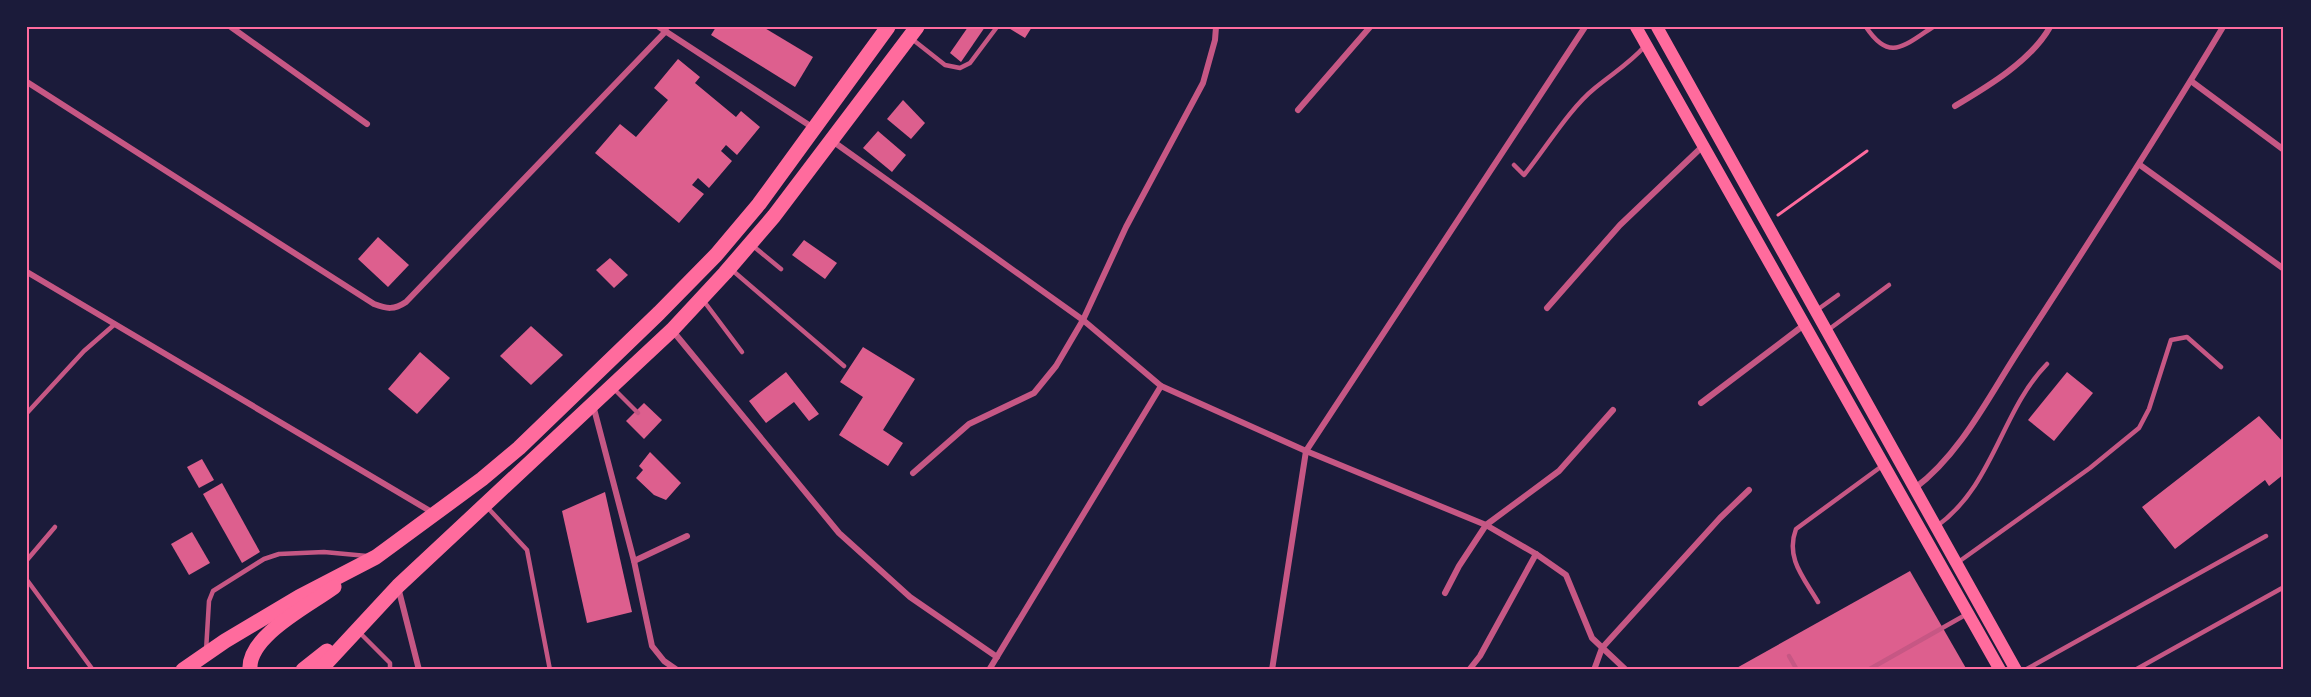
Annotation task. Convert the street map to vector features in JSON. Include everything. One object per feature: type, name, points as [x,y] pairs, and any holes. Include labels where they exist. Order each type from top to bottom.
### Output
[{"type":"main road","points":[[250,670],[253,653],[271,631],[435,514],[519,448],[660,313],[759,204],[888,27]]},
{"type":"main road","points":[[1636,27],[1882,466],[2000,670]]},
{"type":"main road","points":[[1657,27],[2016,670]]},
{"type":"main road","points":[[320,670],[398,586],[672,330],[750,243],[913,32]]},
{"type":"main road","points":[[183,670],[205,654],[299,597],[376,557]]},
{"type":"main road","points":[[303,670],[361,624]]},
{"type":"street","points":[[231,27],[367,124]]},
{"type":"street","points":[[913,473],[969,424],[1034,393],[1056,366],[1083,320],[1126,227],[1203,83],[1216,27]]},
{"type":"street","points":[[1298,110],[1370,27]]},
{"type":"street","points":[[1272,670],[1306,451],[1585,27]]},
{"type":"street","points":[[1955,106],[1993,84],[2043,38],[2050,27]]},
{"type":"street","points":[[1915,488],[1929,478],[1964,434],[2140,165],[2223,27]]},
{"type":"street","points":[[27,82],[374,304],[385,308],[397,308],[406,302],[663,29],[815,129]]},
{"type":"street","points":[[2191,81],[2284,150]]},
{"type":"street","points":[[831,140],[1083,320],[1161,386],[1306,451],[1486,525],[1536,554],[1566,575],[1592,638],[1626,670]]},
{"type":"street","points":[[1546,308],[1620,225],[1704,145]]},
{"type":"street","points":[[2140,165],[2284,269]]},
{"type":"street","points":[[27,272],[435,514]]},
{"type":"street","points":[[1701,403],[1804,325]]},
{"type":"street","points":[[672,330],[839,533],[910,597],[997,657]]},
{"type":"street","points":[[989,670],[1161,386]]},
{"type":"street","points":[[593,405],[634,561],[652,646],[663,661],[677,670]]},
{"type":"street","points":[[1445,593],[1459,566],[1486,525],[1559,471],[1613,410]]},
{"type":"street","points":[[1594,670],[1602,648],[1720,518],[1749,490]]},
{"type":"street","points":[[634,561],[687,536]]},
{"type":"street","points":[[1469,670],[1480,656],[1536,554]]},
{"type":"street","points":[[398,586],[418,670]]},
{"type":"lane","points":[[913,32],[945,65],[960,68],[970,63],[997,27]]},
{"type":"lane","points":[[1866,27],[1877,43],[1892,48],[1900,47],[1924,29],[1933,27]]},
{"type":"lane","points":[[1514,165],[1524,175],[1579,104],[1595,87],[1631,62],[1646,45]]},
{"type":"lane","points":[[750,243],[781,269]]},
{"type":"lane","points":[[729,268],[844,366]]},
{"type":"lane","points":[[1826,331],[1889,285]]},
{"type":"lane","points":[[1815,312],[1838,295]]},
{"type":"lane","points":[[701,298],[742,352]]},
{"type":"lane","points":[[27,413],[84,351],[115,324]]},
{"type":"lane","points":[[1956,563],[2090,468],[2139,428],[2149,409],[2171,340],[2187,337],[2221,367]]},
{"type":"lane","points":[[1936,526],[1956,512],[2000,444],[2012,414],[2036,375],[2047,364]]},
{"type":"lane","points":[[612,387],[638,413]]},
{"type":"lane","points":[[1818,602],[1792,558],[1791,542],[1796,529],[1882,466]]},
{"type":"lane","points":[[485,505],[527,550],[550,670]]},
{"type":"lane","points":[[27,560],[55,526]]},
{"type":"lane","points":[[2025,670],[2266,536]]},
{"type":"lane","points":[[205,654],[209,601],[213,591],[264,559],[279,554],[324,552],[376,557]]},
{"type":"lane","points":[[27,579],[93,670]]},
{"type":"lane","points":[[2135,670],[2284,587]]},
{"type":"lane","points":[[1868,670],[1968,613]]},
{"type":"lane","points":[[361,624],[390,663],[390,670]]},
{"type":"lane","points":[[1789,656],[1797,670]]},
{"type":"path","points":[[1766,224],[1867,151]]},
{"type":"building","points":[[716,27],[763,27],[813,57],[795,87],[711,35]]},
{"type":"building","points":[[968,27],[985,27],[961,62],[950,53]]},
{"type":"building","points":[[1007,27],[1032,27],[1025,38]]},
{"type":"building","points":[[678,59],[700,77],[695,83],[736,117],[741,111],[760,127],[737,155],[726,145],[721,151],[732,161],[709,188],[698,178],[692,185],[704,194],[679,223],[595,153],[620,124],[636,137],[668,100],[654,88]]},
{"type":"building","points":[[903,100],[925,123],[911,139],[887,119]]},
{"type":"building","points":[[878,131],[906,155],[892,172],[863,148]]},
{"type":"building","points":[[378,237],[409,265],[388,287],[358,259]]},
{"type":"building","points":[[804,240],[837,263],[825,279],[792,255]]},
{"type":"building","points":[[610,258],[628,275],[614,288],[596,270]]},
{"type":"building","points":[[531,326],[563,355],[531,385],[500,356]]},
{"type":"building","points":[[863,347],[915,379],[883,430],[903,443],[888,466],[839,435],[863,397],[840,382]]},
{"type":"building","points":[[420,352],[450,378],[417,414],[388,389]]},
{"type":"building","points":[[786,372],[819,414],[809,421],[794,402],[766,423],[749,401]]},
{"type":"building","points":[[2067,372],[2093,393],[2054,441],[2028,420]]},
{"type":"building","points":[[644,403],[662,420],[644,439],[626,421]]},
{"type":"building","points":[[2259,416],[2284,443],[2284,474],[2269,486],[2265,480],[2175,549],[2142,507]]},
{"type":"building","points":[[650,452],[681,483],[666,500],[654,495],[636,478],[643,470],[639,466]]},
{"type":"building","points":[[202,459],[214,480],[199,488],[187,467]]},
{"type":"building","points":[[222,483],[260,552],[242,563],[203,494]]},
{"type":"building","points":[[605,492],[632,612],[587,623],[562,511]]},
{"type":"building","points":[[192,532],[210,563],[189,575],[171,544]]},
{"type":"building","points":[[1910,571],[1967,670],[1733,670]]}]
